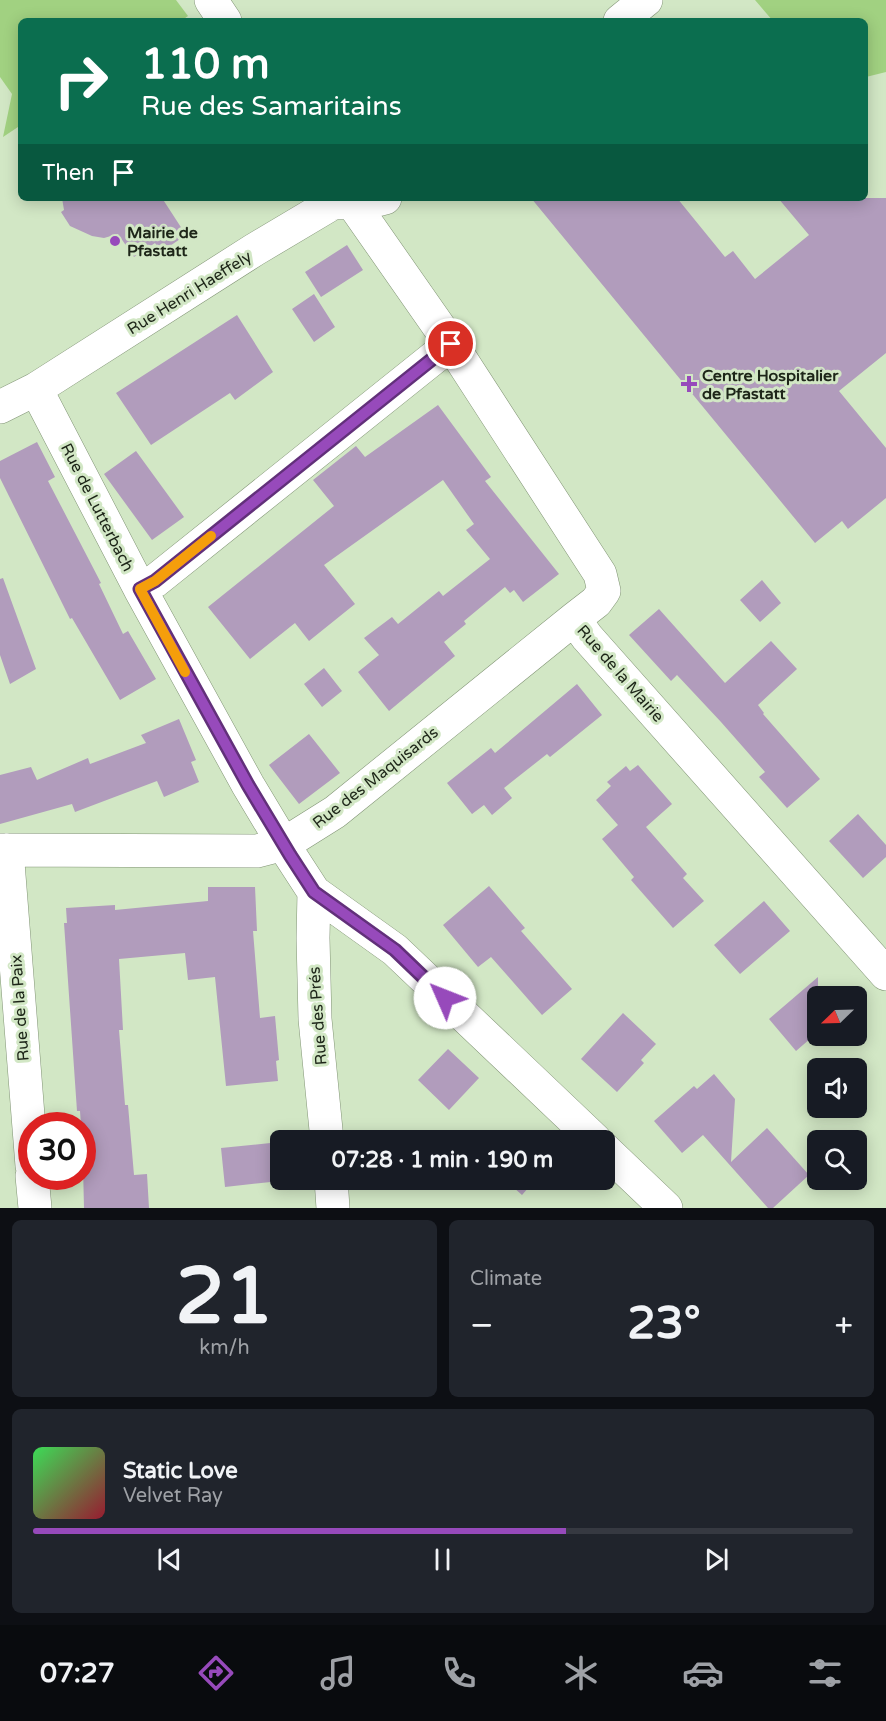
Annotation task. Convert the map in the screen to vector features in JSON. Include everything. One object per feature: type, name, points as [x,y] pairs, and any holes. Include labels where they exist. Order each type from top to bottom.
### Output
[{"type":"street","points":[[211,0],[223,18]]},
{"type":"street","points":[[624,18],[646,0]]},
{"type":"street","name":"Rue Henri Haeffely","points":[[0,407],[36,389],[254,250],[333,203],[345,201]]},
{"type":"street","name":"Rue de la Mairie","points":[[352,201],[451,344],[600,574],[604,591],[596,602],[574,619],[886,974]]},
{"type":"street","points":[[140,589],[155,581],[451,344]]},
{"type":"street","name":"Rue de Lutterbach","points":[[36,389],[140,589],[248,785],[314,892],[395,950],[584,1130]]},
{"type":"street","name":"Rue des Maquisards","points":[[4,850],[256,851],[284,844],[335,812],[574,619]]},
{"type":"street","name":"Rue de la Paix","points":[[4,850],[27,1112]]},
{"type":"street","name":"Rue des Prés","points":[[314,892],[312,938],[315,1019],[326,1130]]},
{"type":"street","points":[[615,1159],[666,1208]]},
{"type":"street","points":[[33,1190],[35,1208]]},
{"type":"street","points":[[332,1190],[333,1208]]},
{"type":"green space","points":[[0,0],[176,0],[188,16],[185,18],[18,18],[18,127],[3,137],[12,94],[0,77]]},
{"type":"green space","points":[[755,0],[886,0],[886,72],[868,76],[868,18],[770,18]]},
{"type":"building","points":[[868,198],[886,198],[886,353],[839,391],[886,448],[886,498],[848,529],[842,521],[815,543],[533,201],[679,201],[725,257],[733,251],[755,279],[809,235],[781,201],[868,201]]},
{"type":"building","points":[[62,201],[164,201],[186,235],[161,252],[155,243],[134,257],[118,234],[104,238],[92,236],[70,226],[61,212],[64,210]]},
{"type":"building","points":[[347,245],[363,270],[321,297],[305,272]]},
{"type":"building","points":[[314,294],[335,327],[314,342],[292,309]]},
{"type":"building","points":[[237,315],[273,372],[235,400],[230,393],[151,445],[116,393]]},
{"type":"building","points":[[438,405],[491,477],[485,481],[559,574],[523,602],[514,590],[510,593],[505,587],[464,621],[466,624],[444,642],[455,656],[389,711],[358,672],[379,655],[364,638],[392,617],[398,624],[439,591],[443,596],[490,559],[466,530],[474,524],[443,480],[324,565],[355,604],[309,641],[295,623],[250,659],[208,607],[334,506],[313,480],[356,446],[365,457]]},
{"type":"building","points":[[37,442],[55,477],[48,481],[101,583],[99,584],[123,634],[128,631],[156,679],[120,700],[72,618],[70,619],[0,478],[0,461]]},
{"type":"building","points":[[136,451],[184,517],[152,540],[104,474]]},
{"type":"building","points":[[3,578],[36,669],[10,684],[0,655],[0,579]]},
{"type":"building","points":[[762,580],[781,603],[760,622],[740,600]]},
{"type":"building","points":[[659,609],[725,683],[771,641],[797,669],[758,705],[763,714],[820,779],[787,808],[759,777],[765,772],[721,722],[677,675],[671,681],[629,635]]},
{"type":"building","points":[[324,668],[342,691],[322,707],[304,684]]},
{"type":"building","points":[[577,684],[602,715],[550,757],[547,754],[504,788],[512,798],[492,815],[484,805],[472,814],[447,783],[491,748],[495,753]]},
{"type":"building","points":[[179,719],[196,760],[191,762],[199,782],[164,797],[157,781],[75,812],[72,804],[0,824],[0,775],[31,767],[37,780],[88,758],[90,764],[146,743],[141,735]]},
{"type":"building","points":[[309,734],[340,773],[299,804],[269,765]]},
{"type":"building","points":[[638,765],[672,804],[646,827],[687,874],[683,878],[704,901],[673,928],[631,880],[634,877],[602,839],[618,825],[596,800],[611,786],[607,782],[626,766],[630,771]]},
{"type":"building","points":[[858,814],[886,845],[886,857],[863,878],[829,841]]},
{"type":"building","points":[[489,886],[525,928],[521,931],[572,989],[542,1015],[491,957],[478,967],[443,925]]},
{"type":"building","points":[[208,887],[255,887],[257,931],[253,931],[260,1018],[275,1016],[279,1060],[276,1061],[278,1081],[226,1086],[215,977],[188,980],[185,953],[119,959],[123,1030],[119,1030],[125,1105],[128,1105],[134,1175],[147,1174],[149,1208],[84,1208],[84,1190],[96,1190],[96,1112],[77,1111],[64,923],[67,923],[66,908],[115,905],[115,910],[208,901]]},
{"type":"building","points":[[764,901],[790,931],[740,974],[714,945]]},
{"type":"building","points":[[818,977],[818,986],[808,986]]},
{"type":"building","points":[[807,986],[807,1042],[796,1051],[769,1019]]},
{"type":"building","points":[[623,1013],[656,1044],[641,1060],[644,1063],[617,1092],[581,1059]]},
{"type":"building","points":[[448,1049],[479,1078],[449,1110],[418,1080]]},
{"type":"building","points":[[714,1074],[735,1099],[731,1162],[767,1128],[807,1173],[807,1177],[773,1208],[768,1208],[703,1135],[682,1153],[654,1121],[694,1086],[697,1089]]},
{"type":"building","points":[[270,1143],[270,1182],[225,1187],[221,1148]]},
{"type":"building","points":[[516,1190],[526,1190],[522,1195]]},
{"type":"slow traffic","points":[[185,672],[140,589],[155,581],[211,536]]},
{"type":"place","name":"Mairie de Pfastatt","points":[[115,241]]},
{"type":"place","name":"Centre Hospitalier de Pfastatt","points":[[689,384]]},
{"type":"route","points":[[445,998],[395,950],[314,892],[248,785],[140,589],[155,581],[451,344]]}]
